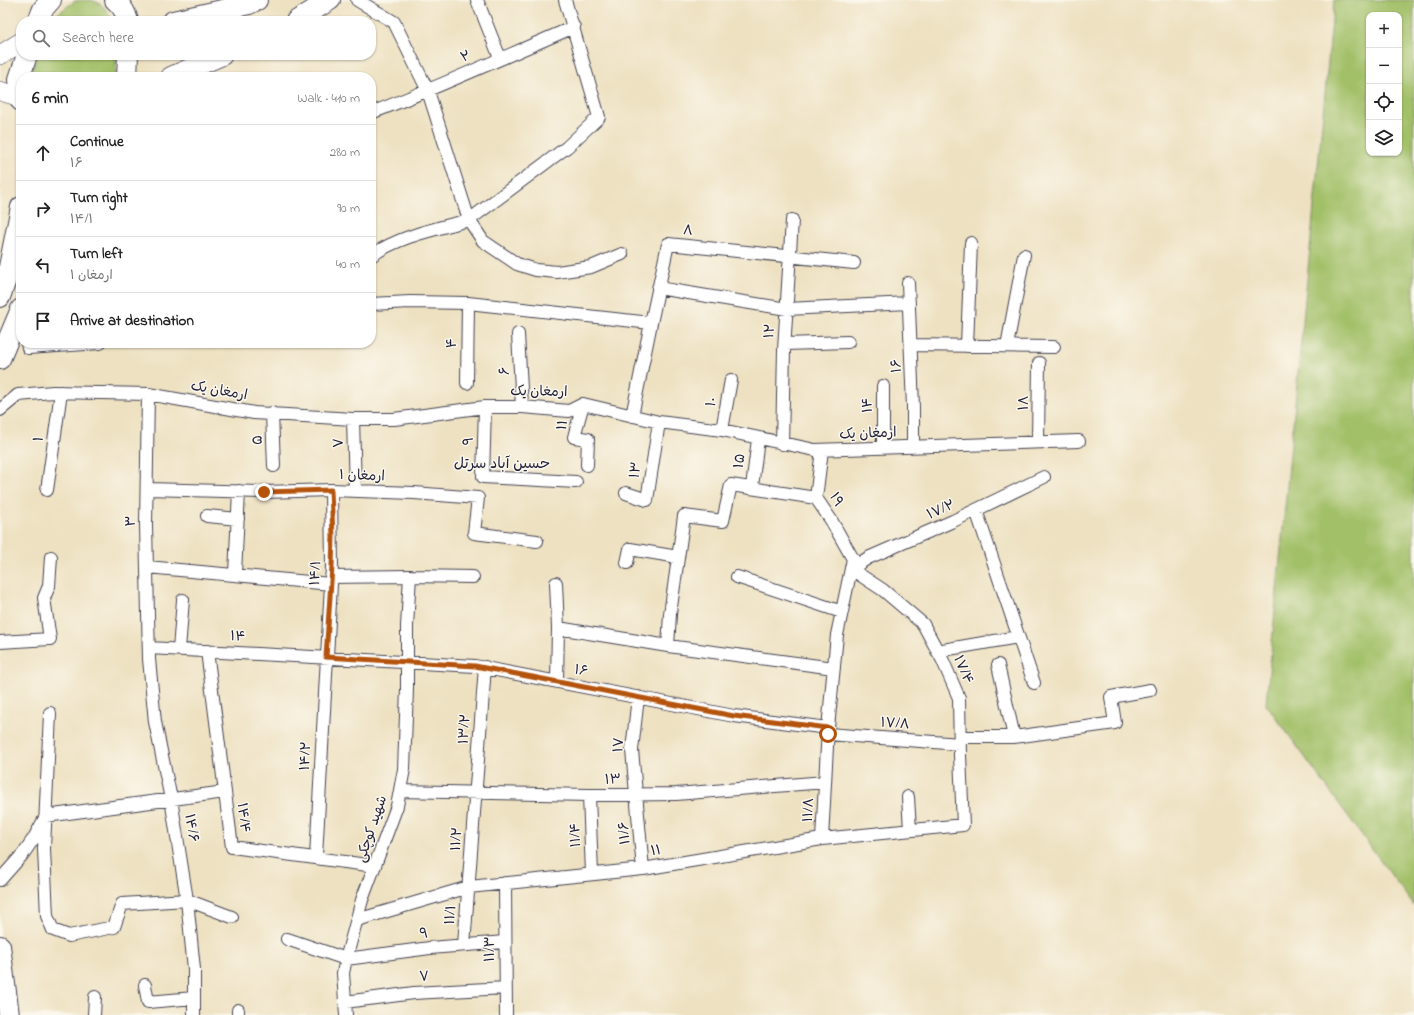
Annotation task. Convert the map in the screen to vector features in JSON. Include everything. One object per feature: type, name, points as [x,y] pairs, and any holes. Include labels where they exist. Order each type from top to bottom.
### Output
[{"type":"highway","points":[[40,16],[51,0]]},
{"type":"highway","points":[[115,0],[126,16]]},
{"type":"highway","points":[[195,16],[249,4],[257,0]]},
{"type":"highway","points":[[304,16],[330,0]]},
{"type":"highway","points":[[21,72],[25,60]]},
{"type":"highway","points":[[127,72],[128,60]]},
{"type":"highway","points":[[183,72],[210,60]]},
{"type":"highway","points":[[0,297],[7,277],[16,232]]},
{"type":"highway","points":[[0,358],[16,322]]},
{"type":"highway","points":[[0,946],[9,1015]]},
{"type":"main road","points":[[0,55],[16,45]]},
{"type":"main road","points":[[0,92],[16,98]]},
{"type":"street","points":[[357,0],[394,22],[428,91],[469,220],[483,241],[517,264],[536,270],[557,272],[591,267],[622,254]]},
{"type":"street","points":[[477,0],[500,58]]},
{"type":"street","points":[[376,252],[410,236],[469,220],[567,148],[599,117],[565,0]]},
{"type":"street","name":"۲","points":[[376,111],[428,91],[500,58],[574,28]]},
{"type":"street","name":"۱۲","points":[[782,444],[784,344],[792,220]]},
{"type":"street","points":[[967,346],[971,243]]},
{"type":"street","name":"۸","points":[[632,416],[668,244],[854,263]]},
{"type":"street","points":[[1007,346],[1024,255]]},
{"type":"street","name":"۱۶","points":[[908,283],[914,407],[913,447]]},
{"type":"street","points":[[658,288],[787,309],[909,303]]},
{"type":"street","points":[[376,304],[410,302],[468,303],[651,323]]},
{"type":"street","name":"۴","points":[[467,383],[468,303]]},
{"type":"street","name":"۶","points":[[518,334],[522,407]]},
{"type":"street","points":[[784,344],[848,342]]},
{"type":"street","points":[[911,345],[1054,347]]},
{"type":"street","name":"۱۸","points":[[1038,363],[1038,442]]},
{"type":"street","name":"۱۰","points":[[722,430],[731,380]]},
{"type":"street","name":"۱۴","points":[[882,386],[883,448]]},
{"type":"street","name":"ارمغان یک","points":[[0,410],[18,395],[61,392],[148,394],[254,412],[353,419],[394,419],[485,407],[522,407],[569,411],[583,404],[659,422],[722,430],[815,450],[1079,441]]},
{"type":"street","name":"۱","points":[[47,490],[61,392]]},
{"type":"street","name":"۳","points":[[148,394],[146,489],[149,648]]},
{"type":"street","name":"۱۱","points":[[583,404],[574,437],[588,439],[587,465]]},
{"type":"street","name":"۹","points":[[485,407],[483,477],[576,482]]},
{"type":"street","name":"۵","points":[[272,414],[274,466]]},
{"type":"street","name":"۷","points":[[353,419],[355,491]]},
{"type":"street","name":"۱۳","points":[[626,493],[647,500],[659,422]]},
{"type":"street","name":"۱۵","points":[[752,487],[758,438]]},
{"type":"street","name":"۱۹","points":[[822,450],[816,498],[831,520],[852,564]]},
{"type":"street","name":"۱۷/۲","points":[[852,564],[976,510],[1044,477]]},
{"type":"street","points":[[668,646],[670,614],[684,516],[724,521],[731,485],[816,498]]},
{"type":"street","name":"ارمغان ۱","points":[[146,489],[264,492],[331,490],[414,493],[478,498],[474,533],[537,541]]},
{"type":"street","name":"۱۴/۱","points":[[326,657],[333,536],[331,490]]},
{"type":"street","points":[[235,574],[239,491]]},
{"type":"street","points":[[976,510],[1034,683]]},
{"type":"street","points":[[207,516],[238,519]]},
{"type":"street","points":[[628,563],[630,550],[678,557]]},
{"type":"street","points":[[0,642],[50,639],[44,598],[49,586],[51,557]]},
{"type":"street","name":"۱۱/۸","points":[[822,839],[828,731],[837,635],[852,564]]},
{"type":"street","name":"۱۷/۴","points":[[852,564],[923,624],[938,651],[959,698],[963,825]]},
{"type":"street","points":[[147,567],[331,581],[410,576],[474,577]]},
{"type":"street","name":"شهید کوچکی","points":[[346,1015],[343,973],[346,959],[362,900],[397,806],[404,769],[407,626],[410,576]]},
{"type":"street","points":[[737,577],[842,612]]},
{"type":"street","points":[[556,584],[558,628],[557,682]]},
{"type":"street","points":[[179,649],[183,600]]},
{"type":"street","points":[[558,628],[668,646],[834,668]]},
{"type":"street","points":[[938,651],[1018,636]]},
{"type":"street","name":"۱۴","points":[[149,648],[326,657]]},
{"type":"street","name":"۱۴/۶","points":[[149,648],[155,722],[171,799],[187,900],[194,969],[194,1015]]},
{"type":"street","name":"۱۴/۴","points":[[207,651],[232,847],[375,866]]},
{"type":"street","name":"۱۶","points":[[326,657],[485,667],[734,716],[828,731]]},
{"type":"street","name":"۱۴/۲","points":[[316,857],[326,657]]},
{"type":"street","points":[[998,665],[1014,737]]},
{"type":"street","name":"۱۳/۲","points":[[475,793],[485,667]]},
{"type":"street","name":"۱۷/۸","points":[[828,731],[960,740],[1014,737],[1115,723],[1111,697],[1150,690]]},
{"type":"street","name":"۱۷","points":[[636,794],[632,750],[638,697]]},
{"type":"street","points":[[50,713],[44,849],[47,916],[53,930],[69,936],[114,927],[122,904],[187,900],[232,916]]},
{"type":"street","name":"۱۳","points":[[400,791],[589,795],[676,794],[825,782]]},
{"type":"street","points":[[46,816],[225,792]]},
{"type":"street","name":"۱۱/۲","points":[[469,887],[475,793]]},
{"type":"street","name":"۱۱/۶","points":[[636,794],[643,868]]},
{"type":"street","name":"۱۱/۴","points":[[589,795],[592,874]]},
{"type":"street","points":[[908,797],[910,830]]},
{"type":"street","points":[[0,880],[23,854],[46,816]]},
{"type":"street","name":"۱۱","points":[[357,920],[469,887],[643,868],[822,839],[963,825]]},
{"type":"street","name":"۱۱/۳","points":[[505,883],[506,1015]]},
{"type":"street","name":"۱۱/۱","points":[[464,945],[469,887]]},
{"type":"street","points":[[287,939],[346,959]]},
{"type":"street","name":"۹","points":[[346,959],[430,948],[505,942]]},
{"type":"street","points":[[145,985],[148,1002],[194,998]]},
{"type":"street","name":"۷","points":[[345,1002],[414,992],[505,988]]},
{"type":"street","points":[[94,1015],[95,997]]},
{"type":"green space","points":[[93,0],[100,4],[110,16],[56,16],[75,1]]},
{"type":"green space","points":[[1334,0],[1414,0],[1414,906],[1266,704]]},
{"type":"green space","points":[[36,60],[117,60],[115,72],[31,72]]},
{"type":"district","name":"حسین آباد سرتل","points":[[502,464]]},
{"type":"route","points":[[264,492],[331,490],[333,536],[326,657],[475,666],[734,716],[828,728],[828,734]]}]
